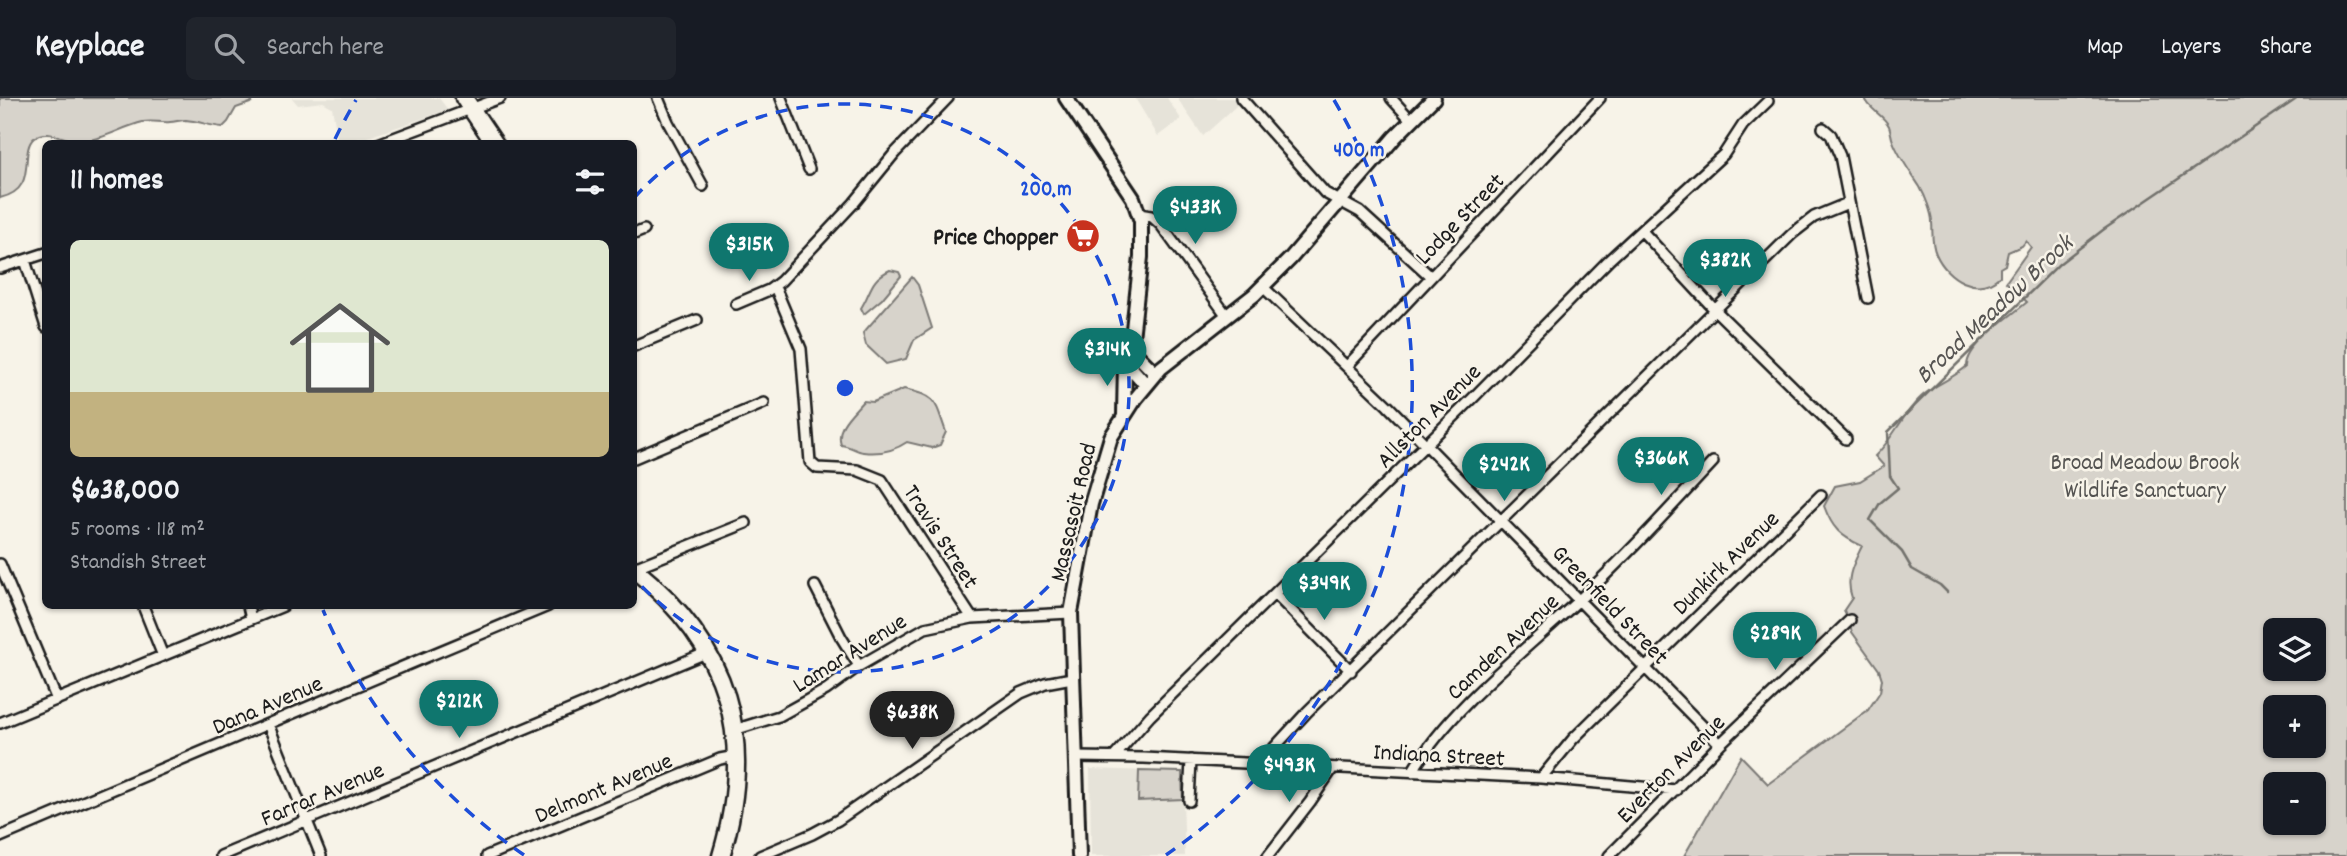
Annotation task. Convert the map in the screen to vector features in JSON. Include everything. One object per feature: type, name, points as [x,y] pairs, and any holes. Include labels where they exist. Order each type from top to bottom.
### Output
[{"type":"highway","points":[[468,104],[492,140]]},
{"type":"highway","points":[[637,571],[675,606],[708,652],[722,682],[734,730],[736,756],[733,811],[722,856]]},
{"type":"main road","points":[[1066,98],[1128,190],[1139,214],[1142,229],[1141,257],[1125,361],[1124,415]]},
{"type":"main road","name":"Massasoit Road","points":[[1079,856],[1072,613],[1081,552],[1108,446],[1124,415],[1156,374],[1249,300],[1290,259],[1411,120],[1434,98]]},
{"type":"main road","points":[[1129,347],[1156,374]]},
{"type":"main road","points":[[1125,361],[1146,385]]},
{"type":"street","points":[[387,140],[468,104],[500,98]]},
{"type":"street","points":[[658,98],[673,132],[703,186]]},
{"type":"street","points":[[781,98],[809,169]]},
{"type":"street","points":[[736,304],[775,287],[948,98]]},
{"type":"street","points":[[1241,98],[1325,193],[1360,212],[1430,275]]},
{"type":"street","points":[[1391,98],[1411,120]]},
{"type":"street","name":"Lodge Street","points":[[1347,366],[1430,275],[1600,98]]},
{"type":"street","name":"Allston Avenue","points":[[1114,757],[1156,709],[1609,260],[1724,154],[1743,125],[1768,101]]},
{"type":"street","points":[[1823,128],[1830,135],[1840,156],[1868,298]]},
{"type":"street","points":[[1260,763],[1299,720],[1804,223],[1848,203]]},
{"type":"street","points":[[1139,214],[1151,216],[1161,225],[1227,316]]},
{"type":"street","points":[[637,233],[644,230]]},
{"type":"street","points":[[1642,231],[1716,311],[1846,439]]},
{"type":"street","points":[[0,268],[42,254]]},
{"type":"street","points":[[25,260],[42,314]]},
{"type":"street","name":"Greenfield Street","points":[[1262,286],[1347,366],[1720,744]]},
{"type":"street","name":"Travis Street","points":[[775,287],[801,349],[810,462],[817,468],[857,470],[882,480],[972,618]]},
{"type":"street","points":[[637,345],[696,320]]},
{"type":"street","points":[[637,457],[764,403]]},
{"type":"street","name":"Camden Avenue","points":[[1412,772],[1431,741],[1444,727],[1522,650],[1579,600],[1713,463]]},
{"type":"street","name":"Dunkirk Avenue","points":[[1541,778],[1562,751],[1821,495]]},
{"type":"street","points":[[637,567],[746,523]]},
{"type":"street","points":[[0,564],[57,700]]},
{"type":"street","points":[[815,586],[859,666]]},
{"type":"street","points":[[1275,594],[1351,671]]},
{"type":"street","points":[[144,609],[163,656]]},
{"type":"street","points":[[249,609],[251,619]]},
{"type":"street","points":[[0,723],[276,609]]},
{"type":"street","name":"Dana Avenue","points":[[0,837],[473,635],[540,609]]},
{"type":"street","name":"Lamar Avenue","points":[[734,730],[779,716],[826,690],[915,631],[944,622],[972,618],[1072,613]]},
{"type":"street","name":"Everton Avenue","points":[[1609,856],[1720,744],[1850,620]]},
{"type":"street","name":"Farrar Avenue","points":[[221,856],[708,652]]},
{"type":"street","points":[[760,856],[793,843],[837,820],[1021,693],[1045,683],[1072,678]]},
{"type":"street","points":[[268,724],[321,856]]},
{"type":"street","name":"Delmont Avenue","points":[[486,856],[709,764],[736,756]]},
{"type":"street","name":"Indiana Street","points":[[1075,757],[1260,763],[1541,778],[1676,790]]},
{"type":"street","points":[[1189,802],[1191,760]]},
{"type":"street","points":[[1268,856],[1333,768]]},
{"type":"shaded area","points":[[292,98],[439,98],[448,110],[371,136],[338,140],[332,107],[323,102],[298,105]]},
{"type":"shaded area","points":[[1135,98],[1167,98],[1181,119],[1158,136]]},
{"type":"shaded area","points":[[1177,98],[1245,98],[1203,136]]},
{"type":"shaded area","points":[[1090,769],[1182,772],[1185,856],[1091,856]]},
{"type":"green space","points":[[0,98],[256,98],[236,108],[223,127],[186,120],[150,121],[89,140],[72,140],[51,134],[39,135],[30,144],[20,187],[0,198]]},
{"type":"green space","name":"Broad Meadow Brook Wildlife Sanctuary","points":[[1865,98],[2347,98],[2347,856],[1684,856],[1741,756],[1768,784],[1868,710],[1880,692],[1882,679],[1879,670],[1852,632],[1844,610],[1852,598],[1850,578],[1862,546],[1838,530],[1824,506],[1835,486],[1860,481],[1884,466],[1875,456],[1920,398],[1967,366],[1974,349],[1982,340],[2027,302],[2006,282],[2031,247],[2026,241],[2022,246],[2008,252],[2005,265],[2000,268],[2000,276],[1982,285],[1964,282],[1941,263],[1933,246],[1932,218],[1924,195],[1898,153],[1889,126]]},
{"type":"green space","points":[[890,270],[899,272],[901,276],[882,299],[864,314],[861,308],[872,286]]},
{"type":"green space","points":[[912,277],[918,285],[932,328],[914,340],[906,359],[886,364],[866,345],[863,333]]},
{"type":"green space","points":[[904,389],[923,394],[934,402],[946,432],[940,445],[932,448],[907,442],[892,450],[875,453],[841,445],[842,427],[863,401],[873,402]]},
{"type":"green space","points":[[1139,771],[1182,772],[1183,799],[1138,801]]},
{"type":"waterway","name":"Broad Meadow Brook","points":[[1947,592],[1912,569],[1902,552],[1870,520],[1880,503],[1898,488],[1890,476],[1888,432],[2059,264],[2103,230],[2298,98]]},
{"type":"place","name":"Price Chopper","points":[[1083,236]]}]
